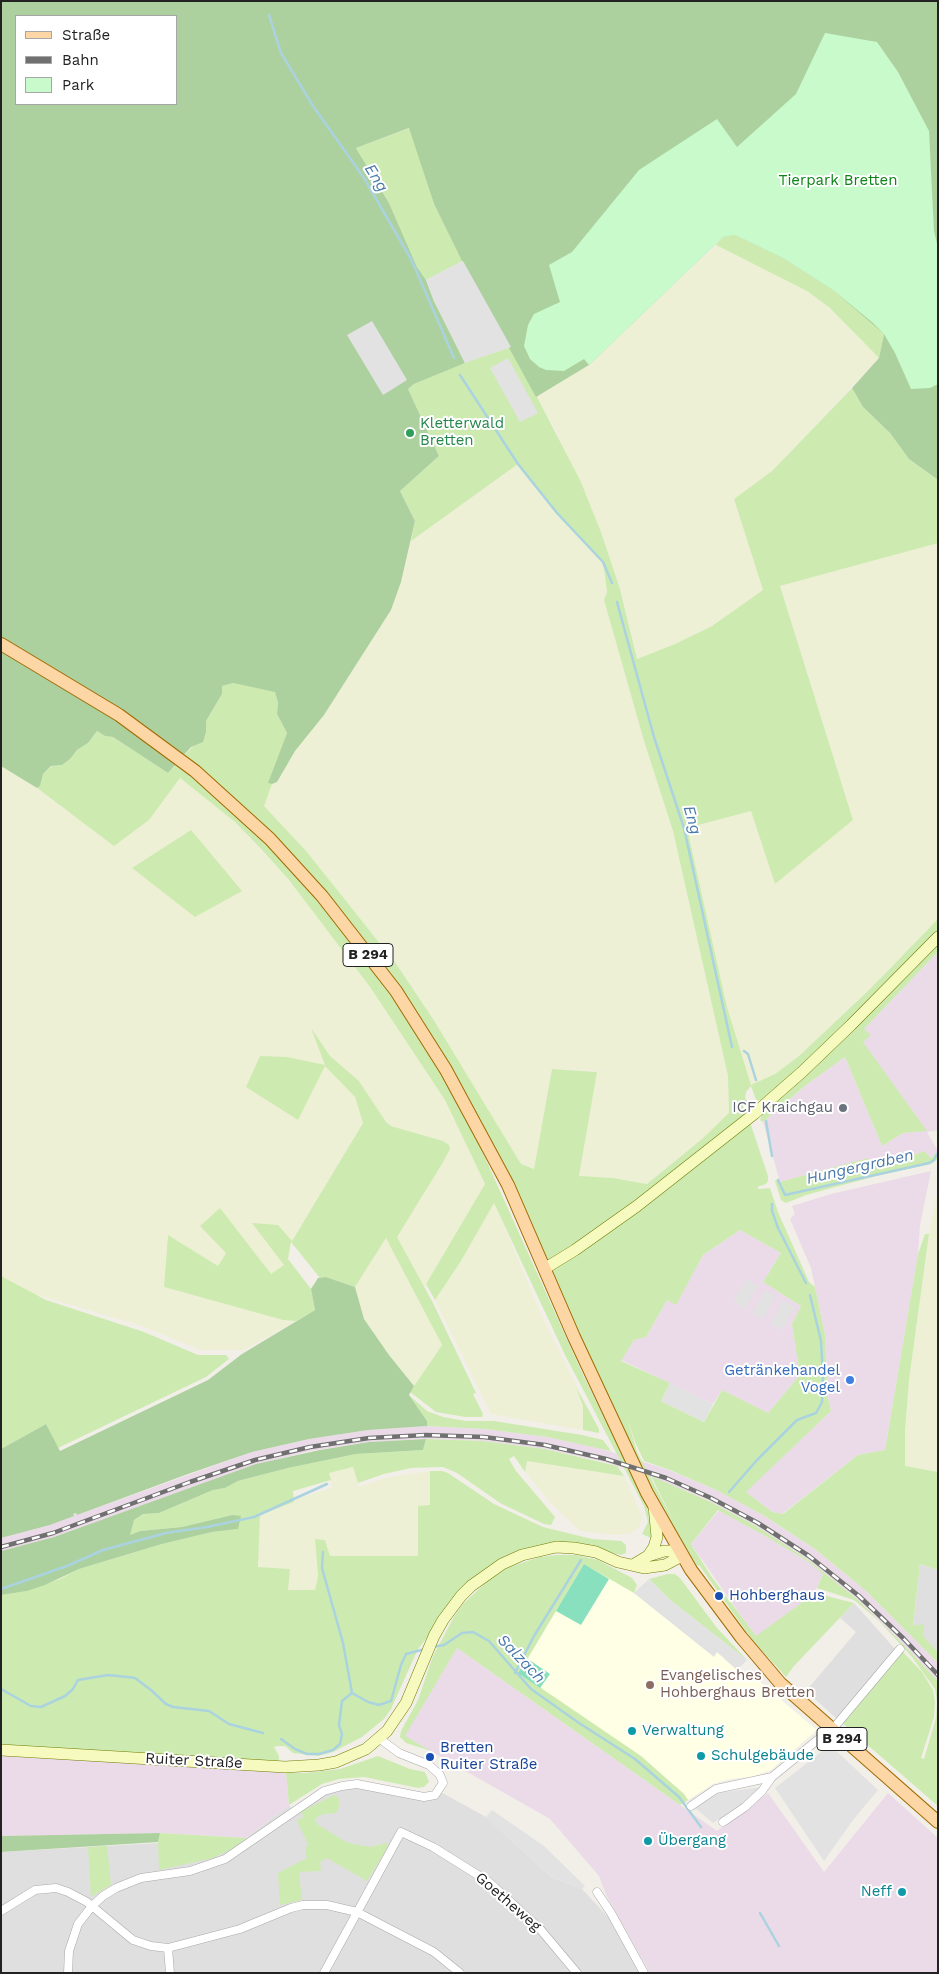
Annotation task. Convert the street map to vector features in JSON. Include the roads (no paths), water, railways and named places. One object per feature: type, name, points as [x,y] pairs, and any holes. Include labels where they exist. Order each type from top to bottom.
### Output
[{"type":"main road","name":"B 294","points":[[1,644],[119,715],[195,771],[270,839],[322,896],[396,991],[446,1070],[508,1185],[605,1405],[654,1506],[682,1556],[740,1637],[780,1684],[938,1822]]},
{"type":"street","points":[[544,1269],[638,1206],[754,1114],[844,1032],[938,937]]},
{"type":"street","points":[[648,1556],[654,1547],[657,1537],[654,1506]]},
{"type":"street","name":"Ruiter Straße","points":[[1,1750],[297,1767],[336,1762],[366,1750],[380,1738],[398,1717],[406,1703],[434,1636],[452,1607],[471,1586],[502,1564],[522,1555],[556,1547],[596,1552],[618,1562],[640,1568],[653,1568],[665,1565],[682,1556]]},
{"type":"street","points":[[633,1565],[648,1556],[664,1551],[672,1551],[682,1556]]},
{"type":"street","points":[[723,1822],[745,1807],[762,1791],[772,1777],[831,1729],[900,1649]]},
{"type":"street","points":[[68,1973],[68,1957],[72,1937],[78,1924],[92,1906],[103,1896],[129,1882],[161,1874],[190,1871],[225,1859],[324,1791],[357,1784],[424,1798],[435,1795],[445,1784],[440,1775],[429,1765],[400,1753],[380,1738]]},
{"type":"street","points":[[691,1806],[716,1789],[772,1777]]},
{"type":"street","name":"Goetheweg","points":[[357,1912],[401,1832],[433,1847],[489,1882],[540,1929],[577,1973]]},
{"type":"street","points":[[1,1911],[35,1890],[56,1888],[68,1892],[92,1906],[133,1940],[151,1946],[168,1948],[240,1929],[291,1908],[303,1905],[328,1904],[357,1912],[434,1952],[460,1973]]},
{"type":"street","points":[[597,1892],[611,1913],[644,1973]]},
{"type":"street","points":[[324,1973],[357,1912]]},
{"type":"street","points":[[168,1948],[170,1973]]},
{"type":"waterway","name":"Eng","points":[[269,15],[281,53],[313,106],[364,178],[412,261],[454,358]]},
{"type":"waterway","name":"Eng","points":[[460,375],[518,464],[557,513],[603,562],[612,583]]},
{"type":"waterway","name":"Eng","points":[[617,602],[654,737],[684,828],[732,1047]]},
{"type":"waterway","name":"Eng","points":[[744,1051],[748,1054],[756,1080]]},
{"type":"waterway","name":"Eng","points":[[766,1121],[772,1156]]},
{"type":"waterway","name":"Hungergraben","points":[[778,1180],[785,1195],[929,1163],[934,1160],[937,1154]]},
{"type":"waterway","name":"Hungergraben","points":[[772,1204],[772,1211],[778,1228],[806,1283]]},
{"type":"waterway","name":"Hungergraben","points":[[729,1492],[757,1460],[797,1420],[816,1413],[822,1402],[821,1341],[810,1295]]},
{"type":"waterway","points":[[1,1589],[67,1566],[103,1550],[166,1533],[254,1517],[327,1484]]},
{"type":"waterway","points":[[323,1552],[322,1568],[343,1643],[352,1693]]},
{"type":"waterway","name":"Hungergraben","points":[[515,1673],[534,1636],[581,1560]]},
{"type":"waterway","name":"Salzach","points":[[432,1647],[444,1645],[462,1633],[473,1632],[489,1641],[531,1689],[635,1759],[679,1797],[701,1827]]},
{"type":"waterway","name":"Salzach","points":[[281,1739],[295,1749],[307,1754],[319,1754],[333,1750],[340,1744],[342,1734],[339,1725],[342,1701],[352,1693],[368,1702],[379,1705],[391,1701],[406,1654],[425,1649]]},
{"type":"waterway","name":"Salzach","points":[[1,1689],[31,1706],[41,1707],[65,1696],[73,1689],[78,1680],[108,1675],[135,1678],[166,1704],[173,1707],[209,1711],[229,1724],[263,1733]]},
{"type":"waterway","name":"Salzach","points":[[760,1913],[779,1946]]},
{"type":"railway","points":[[1,1547],[53,1533],[255,1460],[310,1447],[369,1438],[426,1435],[484,1437],[545,1445],[606,1459],[666,1478],[711,1498],[758,1523],[809,1556],[859,1596],[938,1675]]},
{"type":"place","name":"Kletterwald Bretten","points":[[410,433]]},
{"type":"place","name":"ICF Kraichgau","points":[[843,1108]]},
{"type":"place","name":"Getränkehandel Vogel","points":[[850,1380]]},
{"type":"place","name":"Hohberghaus","points":[[719,1596]]},
{"type":"place","name":"Evangelisches Hohberghaus Bretten","points":[[650,1685]]},
{"type":"place","name":"Verwaltung","points":[[632,1731]]},
{"type":"place","name":"Schulgebäude","points":[[701,1756]]},
{"type":"place","name":"Bretten Ruiter Straße","points":[[430,1757]]},
{"type":"place","name":"Übergang","points":[[648,1841]]},
{"type":"place","name":"Neff","points":[[902,1892]]},
{"type":"park label","name":"Tierpark Bretten","points":[[838,181]]}]
